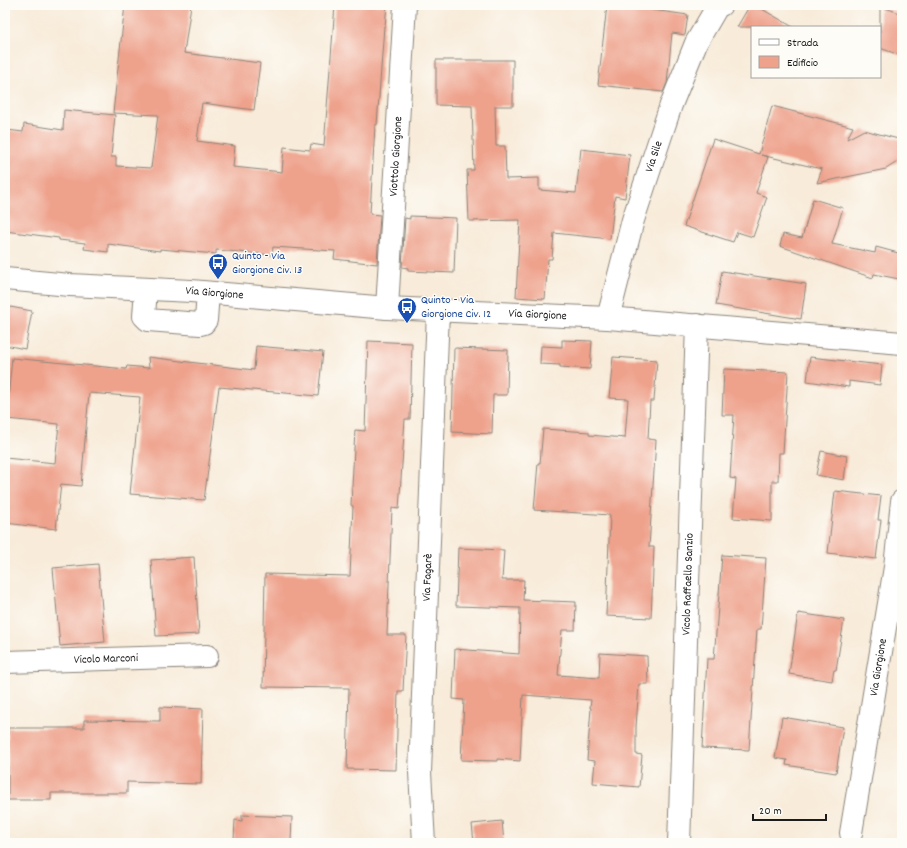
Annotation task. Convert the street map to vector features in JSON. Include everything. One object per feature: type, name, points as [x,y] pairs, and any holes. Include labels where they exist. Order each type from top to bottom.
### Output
[{"type":"street","name":"Viottolo Giorgione","points":[[388,308],[405,5]]},
{"type":"street","name":"Via Sile","points":[[608,318],[633,220],[671,105],[696,43],[717,7],[721,5]]},
{"type":"street","name":"Via Giorgione","points":[[5,279],[70,285],[208,293],[388,308],[608,318],[902,343]]},
{"type":"street","points":[[146,289],[144,316],[148,320],[200,324],[204,323],[206,320],[208,293]]},
{"type":"street","name":"Via Fagarè","points":[[424,843],[420,772],[438,311]]},
{"type":"street","name":"Vicolo Raffaello Sanzio","points":[[679,843],[697,325]]},
{"type":"street","name":"Via Giorgione","points":[[851,833],[895,567],[902,500]]},
{"type":"street","name":"Vicolo Marconi","points":[[5,662],[207,656]]},
{"type":"building","points":[[125,5],[191,5],[184,53],[260,63],[254,110],[202,103],[197,141],[235,146],[233,167],[282,172],[284,147],[310,150],[311,144],[324,146],[335,5],[387,5],[384,26],[377,125],[375,125],[370,214],[380,215],[377,264],[334,259],[335,251],[273,247],[272,255],[216,250],[216,254],[160,249],[160,251],[108,244],[108,252],[84,249],[85,243],[5,231],[5,144],[7,130],[23,132],[24,124],[63,130],[64,110],[115,115],[111,157],[116,157],[116,166],[151,168],[158,115],[113,113]]},
{"type":"building","points":[[607,5],[631,5],[631,7],[688,15],[685,35],[672,33],[667,83],[663,92],[598,85]]},
{"type":"building","points":[[750,5],[755,5],[791,26],[751,26],[737,27]]},
{"type":"building","points":[[880,6],[902,14],[902,56],[881,48]]},
{"type":"building","points":[[436,60],[513,60],[513,106],[495,106],[496,146],[505,146],[506,179],[539,178],[539,190],[576,193],[581,149],[630,155],[625,198],[615,196],[610,239],[554,233],[552,259],[548,259],[545,299],[516,297],[520,220],[469,221],[467,170],[474,170],[472,106],[436,105]]},
{"type":"building","points":[[772,106],[853,127],[847,139],[864,130],[902,140],[902,159],[886,169],[817,183],[822,169],[761,155],[768,157],[756,193],[767,197],[753,237],[737,232],[733,242],[684,226],[713,139],[759,154]]},
{"type":"building","points":[[813,199],[843,208],[832,244],[875,253],[876,247],[902,254],[899,279],[874,274],[873,278],[780,246],[783,234],[802,238]]},
{"type":"building","points":[[410,216],[456,218],[454,273],[408,271],[408,268],[402,267],[405,218],[410,219]]},
{"type":"building","points":[[722,271],[806,284],[801,319],[716,305]]},
{"type":"building","points":[[5,306],[32,311],[25,349],[5,345]]},
{"type":"building","points":[[562,340],[592,341],[590,369],[540,364],[541,346],[562,347]]},
{"type":"building","points":[[368,341],[412,343],[410,419],[405,419],[399,509],[392,508],[387,635],[406,635],[403,691],[398,691],[396,770],[347,769],[349,688],[263,687],[265,574],[350,576],[353,506],[351,505],[355,430],[365,431]]},
{"type":"building","points":[[256,346],[323,352],[318,396],[219,387],[204,500],[130,494],[140,397],[89,393],[81,486],[61,484],[56,529],[5,523],[5,458],[55,463],[59,424],[6,419],[12,358],[126,369],[127,366],[149,368],[148,357],[254,370]]},
{"type":"building","points":[[454,348],[508,350],[507,395],[493,395],[492,434],[452,432]]},
{"type":"building","points":[[613,357],[657,360],[654,401],[650,401],[648,439],[656,440],[649,547],[654,547],[651,618],[606,616],[610,515],[534,510],[538,463],[540,463],[543,429],[589,432],[589,435],[625,438],[628,399],[609,398]]},
{"type":"building","points":[[810,357],[882,365],[880,385],[849,381],[849,387],[807,381]]},
{"type":"building","points":[[724,369],[788,372],[783,453],[779,453],[778,481],[772,481],[772,521],[733,518],[736,479],[730,478],[734,415],[722,415]]},
{"type":"building","points":[[821,451],[847,456],[844,480],[816,475]]},
{"type":"building","points":[[835,491],[881,496],[878,520],[881,520],[876,559],[828,553]]},
{"type":"building","points":[[458,548],[504,550],[502,580],[524,580],[523,600],[576,602],[575,630],[562,630],[558,675],[599,678],[600,653],[647,656],[648,684],[639,684],[636,727],[636,754],[642,755],[639,787],[593,783],[595,761],[587,760],[591,700],[523,695],[520,761],[497,759],[497,761],[461,760],[464,700],[453,699],[455,649],[519,654],[520,608],[456,606]]},
{"type":"building","points":[[722,555],[766,558],[761,629],[757,629],[749,750],[702,748],[707,659],[714,659]]},
{"type":"building","points":[[194,557],[199,634],[156,636],[151,560]]},
{"type":"building","points":[[98,564],[105,642],[60,646],[53,568]]},
{"type":"building","points":[[798,613],[844,620],[836,670],[834,670],[832,681],[789,674]]},
{"type":"building","points":[[160,707],[203,709],[201,784],[127,782],[127,793],[51,793],[51,800],[8,800],[8,728],[84,728],[84,720],[160,721]]},
{"type":"building","points":[[782,717],[843,727],[836,773],[786,765],[787,760],[775,758]]},
{"type":"building","points":[[242,815],[292,817],[291,842],[234,840],[235,820],[242,821]]},
{"type":"building","points":[[502,821],[504,843],[474,843],[472,824]]},
{"type":"place","name":"Quinto - Via Giorgione Civ. 13","points":[[218,280]]},
{"type":"place","name":"Quinto - Via Giorgione Civ. 12","points":[[407,324]]}]
